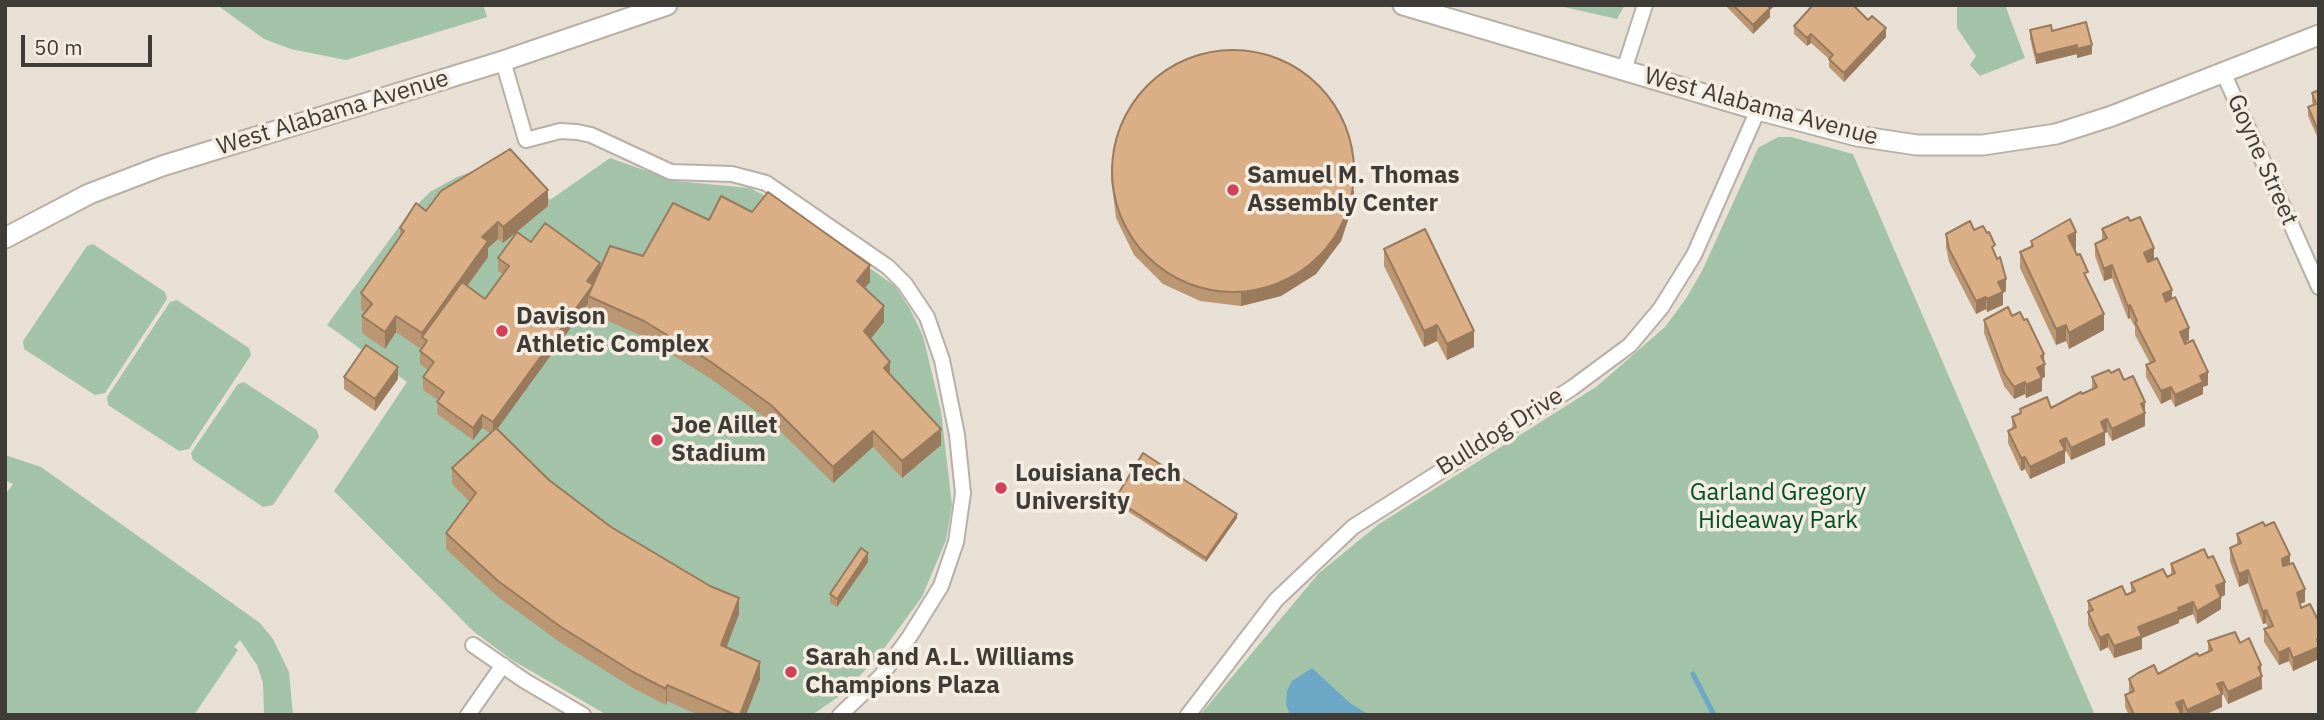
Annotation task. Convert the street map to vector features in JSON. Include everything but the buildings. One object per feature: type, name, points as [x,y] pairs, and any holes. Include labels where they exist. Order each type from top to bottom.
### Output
[{"type":"main road","name":"West Alabama Avenue","points":[[5,238],[89,194],[162,166],[503,61],[667,5]]},
{"type":"main road","name":"West Alabama Avenue","points":[[1403,5],[1758,110],[1886,141],[1917,145],[1983,145],[2026,140],[2084,126],[2319,35]]},
{"type":"street","points":[[1624,70],[1645,5]]},
{"type":"street","points":[[503,61],[526,140],[560,131],[577,132],[591,135],[671,172],[732,174],[766,183],[888,267],[905,284],[926,317],[942,360],[957,435],[963,494],[956,542],[941,586],[910,636],[881,677],[840,715]]},
{"type":"street","name":"Goyne Street","points":[[2222,72],[2319,288]]},
{"type":"street","name":"Bulldog Drive","points":[[1188,715],[1276,600],[1353,527],[1572,388],[1630,345],[1661,308],[1699,246],[1758,110]]},
{"type":"street","points":[[473,645],[583,715]]},
{"type":"street","points":[[468,715],[503,665]]},
{"type":"green space","points":[[217,5],[483,5],[487,17],[346,60],[291,49],[264,39]]},
{"type":"green space","points":[[1555,5],[1625,5],[1617,19]]},
{"type":"green space","points":[[1957,5],[2005,5],[2025,58],[1980,76],[1970,65],[1976,56],[1957,28]]},
{"type":"green space","name":"Garland Gregory Hideaway Park","points":[[1778,137],[1791,137],[1853,154],[2095,715],[1200,715],[1319,573],[1379,524],[1596,387],[1665,327],[1703,269],[1758,148]]},
{"type":"green space","name":"Joe Aillet Stadium","points":[[513,157],[550,200],[610,158],[675,181],[750,188],[775,201],[895,286],[910,309],[923,336],[941,411],[952,505],[946,540],[922,597],[880,654],[845,692],[811,715],[607,715],[512,660],[473,631],[334,491],[407,382],[327,325],[409,213],[430,192],[457,177]]},
{"type":"green space","points":[[93,244],[165,292],[167,299],[105,393],[95,395],[24,349],[23,341],[87,246]]},
{"type":"green space","points":[[177,300],[249,348],[251,355],[189,449],[179,451],[108,405],[107,397],[170,302]]},
{"type":"green space","points":[[244,382],[317,430],[319,437],[273,505],[263,507],[193,460],[191,453],[238,384]]},
{"type":"green space","points":[[5,455],[41,467],[260,623],[273,639],[289,672],[293,715],[264,715],[263,683],[257,665],[240,640],[234,647],[238,650],[194,715],[5,715],[5,495],[13,484],[5,480]]},
{"type":"water","points":[[1312,668],[1350,703],[1369,715],[1290,715],[1286,704],[1287,691],[1292,681]]},
{"type":"waterway","points":[[1693,674],[1714,715]]},
{"type":"place","name":"Samuel M. Thomas Assembly Center","points":[[1233,190]]},
{"type":"place","name":"Davison Athletic Complex","points":[[502,331]]},
{"type":"place","name":"Joe Aillet Stadium","points":[[657,440]]},
{"type":"place","name":"Louisiana Tech University","points":[[1001,488]]},
{"type":"place","name":"Sarah and A.L. Williams Champions Plaza","points":[[791,672]]}]
